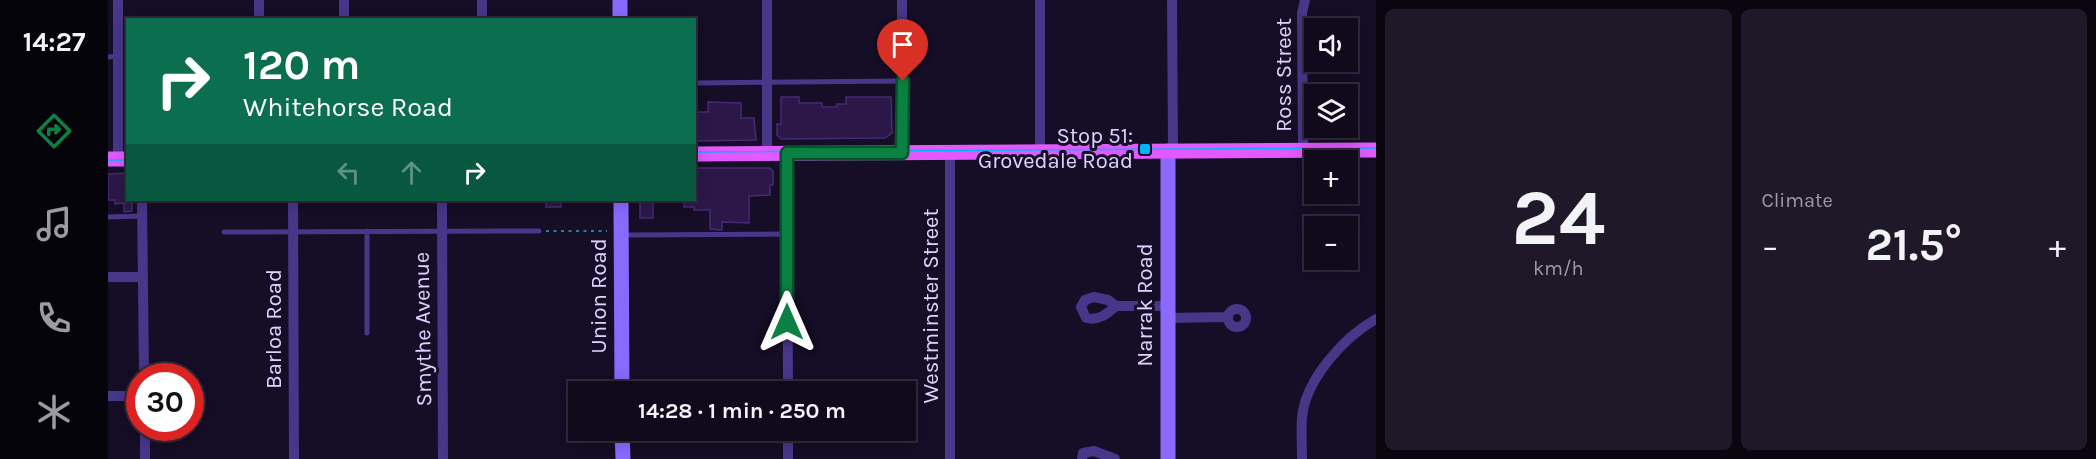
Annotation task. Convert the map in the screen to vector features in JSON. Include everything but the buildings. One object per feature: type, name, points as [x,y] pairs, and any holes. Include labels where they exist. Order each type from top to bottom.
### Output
[{"type":"main road","points":[[696,154],[1376,150]]},
{"type":"street","points":[[118,0],[113,56],[118,159]]},
{"type":"street","points":[[259,0],[259,18]]},
{"type":"street","points":[[344,0],[344,18]]},
{"type":"street","points":[[482,0],[482,18]]},
{"type":"street","points":[[620,0],[620,18]]},
{"type":"street","points":[[767,0],[767,154]]},
{"type":"street","points":[[902,0],[902,153]]},
{"type":"street","points":[[1040,0],[1040,152]]},
{"type":"street","points":[[1170,151],[1172,0]]},
{"type":"street","name":"Ross Street","points":[[1303,150],[1302,14],[1305,0]]},
{"type":"street","name":"Narrak Road","points":[[1168,459],[1167,312],[1170,151]]},
{"type":"street","name":"Westminster Street","points":[[950,152],[950,459]]},
{"type":"street","points":[[787,153],[788,381]]},
{"type":"street","points":[[142,201],[144,363]]},
{"type":"street","name":"Barloa Road","points":[[293,201],[294,459]]},
{"type":"street","name":"Smythe Avenue","points":[[441,201],[444,459]]},
{"type":"street","name":"Union Road","points":[[620,201],[622,381]]},
{"type":"street","points":[[108,277],[142,277]]},
{"type":"street","points":[[1116,306],[1227,317]]},
{"type":"street","points":[[1302,459],[1302,415],[1311,390],[1334,354],[1350,337],[1376,319]]},
{"type":"street","points":[[108,396],[126,396]]},
{"type":"street","points":[[145,441],[145,459]]},
{"type":"street","points":[[622,441],[623,459]]},
{"type":"street","points":[[788,441],[788,459]]},
{"type":"street","points":[[1082,459],[1083,453],[1094,451],[1115,459]]},
{"type":"lane","points":[[696,82],[903,81]]},
{"type":"lane","points":[[108,217],[142,216]]},
{"type":"lane","points":[[367,231],[367,333]]},
{"type":"lane","points":[[225,232],[539,231]]},
{"type":"lane","points":[[621,233],[787,234]]},
{"type":"path","points":[[539,231],[621,233]]},
{"type":"tram line","points":[[696,152],[1376,148]]},
{"type":"tram line","points":[[108,160],[126,160]]},
{"type":"place","name":"Stop 51: Grovedale Road","points":[[1145,149]]},
{"type":"route","points":[[787,322],[787,153],[902,153],[903,81]]}]
